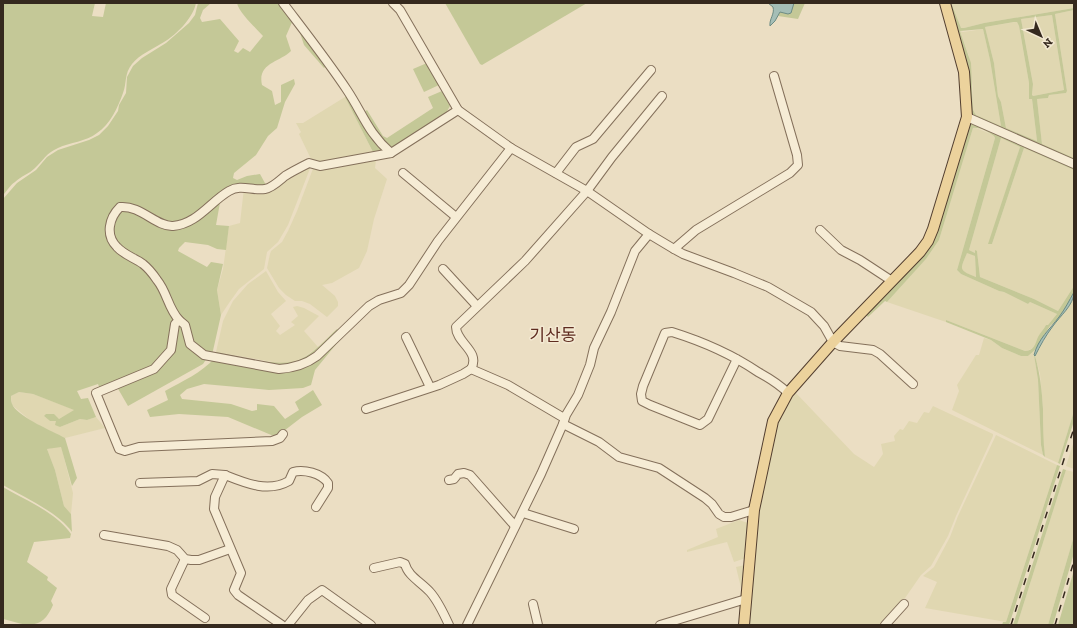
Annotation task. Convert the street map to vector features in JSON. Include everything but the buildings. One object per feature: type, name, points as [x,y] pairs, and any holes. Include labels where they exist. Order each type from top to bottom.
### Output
[{"type":"main road","points":[[744,625],[754,510],[773,421],[788,393],[833,342],[920,252],[928,241],[935,222],[967,117],[964,72],[945,3]]},
{"type":"street","points":[[283,3],[321,52],[348,92],[368,128],[378,141],[391,153]]},
{"type":"street","points":[[393,3],[400,10],[458,110],[511,148],[587,191],[648,234],[674,249],[683,254],[768,287],[811,312],[824,326],[833,342],[840,346],[873,350],[880,354],[913,384]]},
{"type":"street","points":[[556,173],[576,147],[593,139],[651,70]]},
{"type":"street","points":[[674,249],[696,230],[790,172],[798,165],[797,155],[774,76]]},
{"type":"street","points":[[366,409],[439,384],[471,369],[474,364],[473,357],[456,333],[456,327],[525,261],[587,191],[612,157],[662,96]]},
{"type":"street","points":[[458,110],[391,153],[320,166],[309,163],[288,174],[267,189],[260,190],[242,187],[233,188],[218,198],[191,221],[181,225],[171,226],[159,222],[134,208],[120,206],[114,213],[110,222],[109,234],[116,247],[143,264],[161,284],[173,313],[185,325],[190,344],[204,355],[278,369],[291,368],[308,363],[317,356],[369,306],[379,300],[401,293],[409,285],[456,216],[504,159],[511,148]]},
{"type":"street","points":[[967,117],[1074,164]]},
{"type":"street","points":[[403,173],[456,216]]},
{"type":"street","points":[[820,230],[841,250],[860,260],[892,281]]},
{"type":"street","points":[[467,625],[515,526],[523,513],[564,421],[578,395],[590,365],[594,348],[611,312],[635,251],[648,234]]},
{"type":"street","points":[[442,269],[477,306]]},
{"type":"street","points":[[180,320],[175,324],[171,350],[154,369],[96,393],[119,449],[125,451],[139,448],[272,441],[280,438],[283,434]]},
{"type":"street","points":[[737,359],[708,419],[700,425],[650,405],[642,400],[641,394],[643,386],[665,333],[672,332],[721,350],[737,359],[780,386],[788,393]]},
{"type":"street","points":[[406,338],[430,387]]},
{"type":"street","points":[[471,369],[508,385],[599,442],[619,457],[659,468],[705,498],[712,504],[719,514],[724,517],[731,517],[754,510]]},
{"type":"street","points":[[140,482],[198,481],[212,474],[225,475],[247,484],[266,487],[278,486],[289,482],[293,472],[301,470],[311,472],[321,477],[328,483],[328,488],[316,506]]},
{"type":"street","points":[[449,480],[454,479],[458,474],[464,473],[470,475],[515,526]]},
{"type":"street","points":[[225,475],[214,497],[214,509],[230,550],[240,568],[241,573],[234,590],[238,595],[282,625]]},
{"type":"street","points":[[523,513],[574,529]]},
{"type":"street","points":[[104,535],[168,546],[177,550],[185,559],[199,560],[230,550]]},
{"type":"street","points":[[185,559],[172,589],[172,596],[205,618]]},
{"type":"street","points":[[374,568],[400,562],[404,564],[411,575],[431,593],[450,625]]},
{"type":"street","points":[[288,625],[308,600],[322,590],[371,625]]},
{"type":"street","points":[[660,625],[676,622],[746,599]]},
{"type":"street","points":[[533,604],[538,625]]},
{"type":"street","points":[[887,624],[904,604]]},
{"type":"shaded area","points":[[951,3],[1074,3],[1074,8],[961,28],[958,24]]},
{"type":"shaded area","points":[[1074,10],[1074,158],[1042,144],[1037,99],[1048,98],[1049,95],[1066,93],[1067,91],[1055,14]]},
{"type":"shaded area","points":[[1052,15],[1064,90],[1032,96],[1033,84],[1021,19]]},
{"type":"shaded area","points":[[1017,22],[1019,26],[1029,83],[1029,98],[1032,99],[1037,141],[1006,128],[1001,102],[998,96],[994,63],[985,27]]},
{"type":"shaded area","points":[[983,29],[990,60],[1001,126],[976,115],[973,110],[973,90],[969,56],[960,31],[963,32]]},
{"type":"shaded area","points":[[345,97],[374,154],[320,164],[312,161],[299,134],[301,132],[296,123],[303,123]]},
{"type":"shaded area","points":[[973,128],[991,134],[995,138],[957,270],[961,274],[1028,304],[1030,302],[1057,314],[1048,325],[1046,325],[1039,336],[1036,346],[1025,351],[946,320],[946,322],[887,302],[926,259],[939,240]]},
{"type":"shaded area","points":[[1001,138],[1020,147],[989,244],[992,244],[1024,148],[1074,170],[1074,286],[1058,311],[1034,299],[980,277],[977,251],[975,251],[975,253],[969,250]]},
{"type":"shaded area","points":[[376,160],[375,168],[387,179],[374,219],[367,251],[359,268],[332,283],[322,285],[335,296],[338,302],[338,306],[327,317],[310,304],[302,301],[295,301],[279,288],[267,268],[270,254],[271,251],[282,242],[288,231],[314,166]]},
{"type":"shaded area","points":[[311,166],[288,225],[278,242],[267,252],[264,269],[239,289],[221,315],[217,290],[223,269],[229,226],[240,223],[244,188],[260,191],[291,174]]},
{"type":"shaded area","points":[[967,252],[975,256],[976,277],[963,272],[962,270],[962,265]]},
{"type":"shaded area","points":[[266,271],[278,292],[286,301],[271,314],[280,326],[276,331],[280,335],[295,325],[291,322],[298,316],[293,307],[297,306],[304,308],[319,316],[304,331],[318,347],[301,359],[290,363],[279,363],[216,352],[223,321],[233,301],[248,284]]},
{"type":"shaded area","points":[[1074,297],[1074,411],[1058,463],[1045,457],[1040,374],[1035,356],[1052,327],[1068,308]]},
{"type":"shaded area","points":[[984,338],[991,340],[1002,348],[1021,356],[1028,356],[1035,350],[1034,355],[1038,380],[1041,445],[1043,455],[952,410],[959,391],[957,385],[976,355],[979,355]]},
{"type":"shaded area","points":[[19,392],[33,394],[75,410],[59,419],[44,416],[50,421],[56,421],[60,427],[80,419],[87,420],[96,417],[105,428],[65,438],[31,421],[12,405],[11,396]]},
{"type":"shaded area","points":[[796,393],[854,454],[874,467],[883,454],[881,444],[895,441],[894,436],[900,429],[903,430],[909,421],[917,423],[924,412],[929,413],[933,406],[993,434],[948,536],[931,566],[921,575],[903,601],[880,625],[748,625],[758,507],[776,424],[784,407]]},
{"type":"shaded area","points":[[996,435],[1057,465],[1006,622],[925,608],[937,582],[923,576],[934,567],[950,537],[958,516]]},
{"type":"shaded area","points":[[1074,441],[1074,469],[1066,466]]},
{"type":"shaded area","points":[[61,446],[73,493],[71,514],[64,506],[55,470],[47,449]]},
{"type":"shaded area","points":[[1066,470],[1074,472],[1074,536],[1048,625],[1017,625]]},
{"type":"shaded area","points":[[739,520],[748,523],[746,558],[734,562],[727,542],[687,552],[687,550],[718,537],[716,529]]},
{"type":"shaded area","points":[[745,565],[743,596],[736,567]]},
{"type":"green space","points":[[3,3],[95,3],[92,16],[103,17],[106,3],[196,3],[188,20],[174,35],[143,54],[135,60],[129,68],[119,104],[110,121],[102,130],[93,136],[54,150],[47,155],[33,170],[13,183],[3,195]]},
{"type":"green space","points":[[198,3],[211,3],[203,10],[200,18],[202,22],[220,19],[239,41],[234,51],[238,53],[243,48],[250,52],[263,36],[244,16],[237,3],[281,3],[293,20],[286,36],[291,51],[266,67],[261,78],[262,85],[272,91],[275,105],[281,102],[281,85],[294,79],[295,84],[285,102],[277,128],[268,136],[256,155],[234,173],[233,178],[237,180],[247,176],[260,174],[266,185],[233,186],[191,219],[176,225],[163,222],[137,207],[126,204],[116,208],[107,224],[107,232],[110,240],[122,252],[137,262],[153,276],[161,286],[166,297],[168,294],[151,269],[143,262],[127,253],[116,243],[113,238],[112,227],[116,215],[120,209],[132,209],[167,227],[181,227],[194,221],[221,197],[216,225],[229,226],[226,250],[217,249],[208,245],[185,242],[178,251],[207,267],[211,262],[223,264],[217,290],[221,315],[212,355],[196,347],[191,339],[186,325],[181,319],[176,320],[166,351],[159,361],[150,369],[100,389],[98,384],[77,391],[81,399],[88,398],[96,417],[87,420],[80,419],[60,427],[55,425],[56,421],[50,421],[44,416],[46,414],[54,414],[59,419],[74,410],[33,394],[19,392],[11,396],[11,402],[17,411],[37,424],[65,438],[77,478],[72,486],[61,447],[47,449],[55,470],[64,506],[71,514],[72,532],[59,518],[31,500],[3,485],[3,199],[17,183],[36,170],[47,157],[58,150],[89,140],[99,135],[108,126],[118,111],[119,105],[126,93],[127,77],[133,66],[142,58],[166,43],[189,23],[195,15]]},
{"type":"green space","points":[[445,3],[587,3],[482,65],[480,64]]},
{"type":"green space","points":[[794,3],[805,3],[798,19],[778,16],[780,12],[788,14],[791,13]]},
{"type":"green space","points":[[947,3],[951,3],[961,28],[1074,8],[1074,10],[1055,14],[1067,91],[1066,93],[1049,95],[1048,98],[1037,99],[1042,144],[1074,158],[1074,162],[974,117],[969,113]],"holes":[[[1052,15],[1064,90],[1033,96],[1033,84],[1021,19]],[[1014,22],[1017,22],[1019,26],[1029,83],[1029,99],[1032,99],[1037,141],[1006,128],[1001,102],[998,96],[994,63],[985,27]],[[983,29],[990,60],[1001,126],[976,115],[973,110],[971,63],[960,31]]]},
{"type":"green space","points":[[298,27],[327,65],[324,68],[304,45]]},
{"type":"green space","points":[[427,63],[439,85],[424,92],[413,69]]},
{"type":"green space","points":[[442,91],[450,106],[446,113],[392,148],[386,146],[364,112],[367,110],[383,136],[387,138],[433,108],[428,97]]},
{"type":"green space","points":[[348,95],[383,151],[374,154],[345,97]]},
{"type":"green space","points":[[973,123],[1074,166],[1074,170],[1024,148],[992,244],[988,244],[1020,147],[1001,138],[969,250],[975,253],[975,250],[977,251],[980,277],[1034,299],[1058,311],[1074,286],[1074,292],[1066,308],[1058,319],[1050,326],[1035,350],[1028,356],[1021,356],[1002,348],[991,340],[946,322],[946,320],[1025,351],[1033,348],[1046,325],[1048,325],[1057,314],[1030,302],[1028,304],[961,274],[957,270],[995,138],[984,130],[978,128],[973,128],[939,240],[926,259],[887,302],[885,301],[868,317],[866,315],[924,251],[970,124]],"holes":[[[967,253],[975,256],[976,277],[966,273],[962,269]]]},
{"type":"green space","points":[[176,326],[179,326],[183,331],[187,345],[199,355],[207,358],[203,364],[128,406],[117,387],[162,364]]},
{"type":"green space","points":[[337,329],[340,332],[305,362],[276,366],[216,354],[216,352],[259,361],[282,363],[293,362],[311,353]]},
{"type":"green space","points":[[337,340],[338,342],[315,370],[311,385],[303,388],[269,390],[204,384],[187,389],[180,395],[182,399],[231,404],[252,411],[257,410],[257,404],[274,406],[285,419],[299,410],[295,402],[313,390],[322,405],[302,417],[276,437],[228,417],[179,414],[150,417],[147,410],[168,400],[165,391],[198,372],[215,358],[290,370]]},
{"type":"green space","points":[[1034,355],[1041,389],[1045,457],[1043,455],[1041,445],[1038,380]]},
{"type":"green space","points":[[1074,411],[1074,421],[1060,464],[1058,463]]},
{"type":"green space","points":[[1057,465],[1060,466],[1009,625],[1002,625],[1003,622],[1006,622]]},
{"type":"green space","points":[[1063,469],[1066,470],[1017,625],[1013,625]]},
{"type":"green space","points":[[3,487],[49,513],[65,526],[71,534],[70,538],[34,542],[27,562],[48,577],[47,580],[57,588],[51,601],[53,605],[50,611],[44,619],[36,624],[31,625],[16,623],[3,619]]},
{"type":"green space","points":[[1074,536],[1074,553],[1053,625],[1048,625]]},
{"type":"green space","points":[[1074,570],[1074,625],[1058,625]]},
{"type":"water","points":[[768,3],[794,3],[791,13],[788,14],[780,12],[770,26],[773,7]]},
{"type":"water","points":[[1074,292],[1069,306],[1048,333],[1035,356],[1036,349],[1041,339],[1061,314]]},
{"type":"railway","points":[[1011,625],[1074,428]]},
{"type":"railway","points":[[1055,625],[1074,561]]},
{"type":"district","name":"기산동","points":[[553,335]]}]
